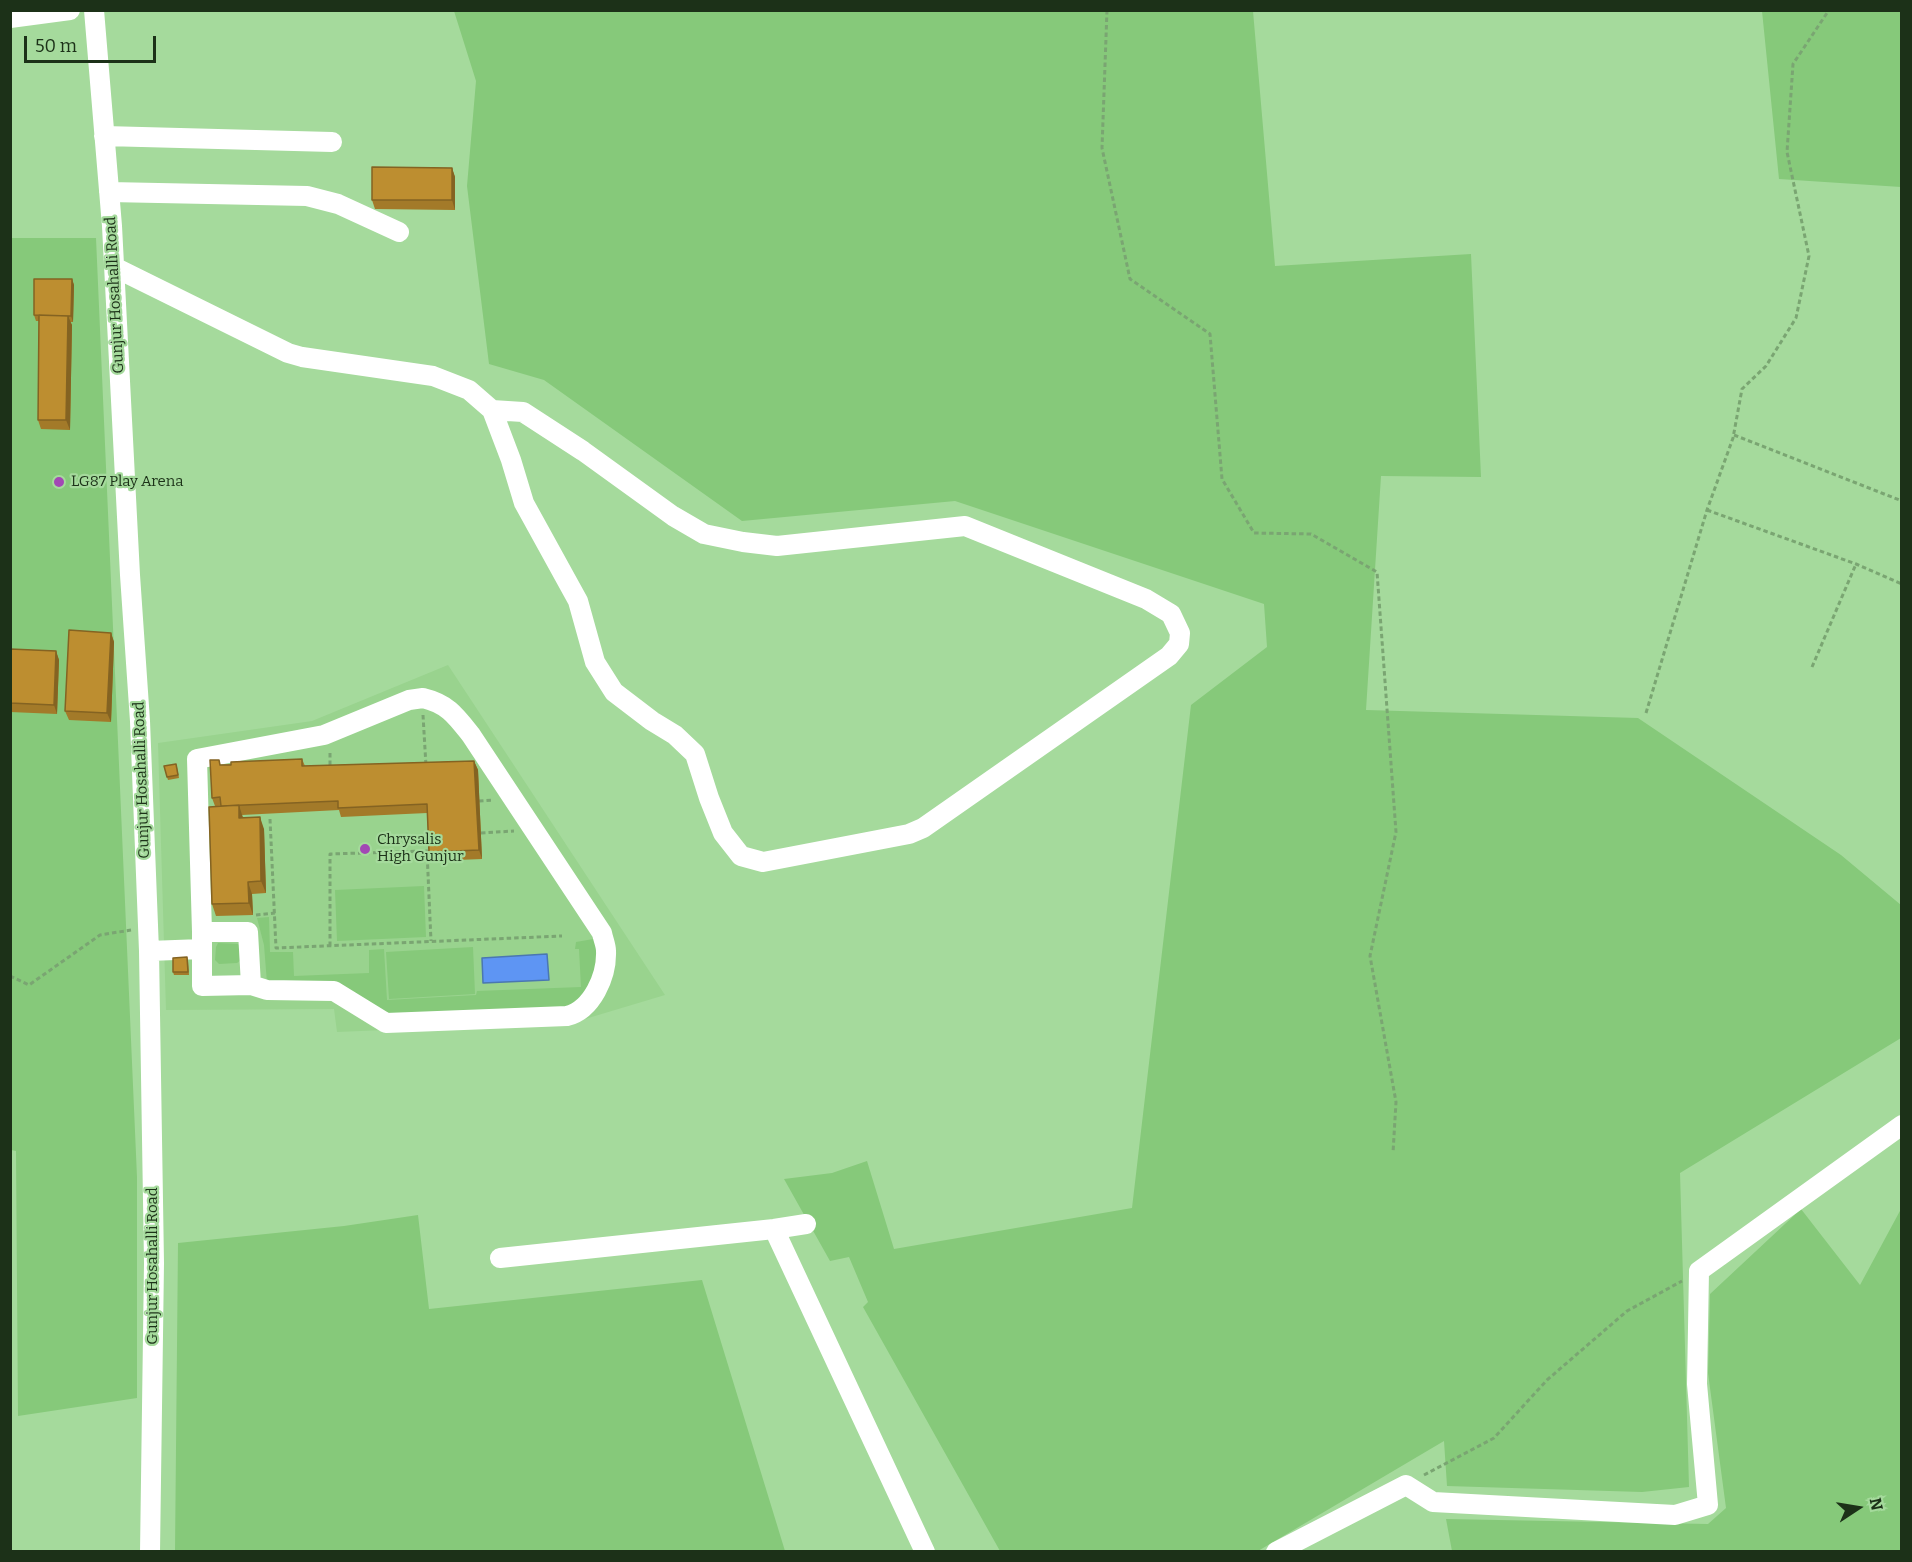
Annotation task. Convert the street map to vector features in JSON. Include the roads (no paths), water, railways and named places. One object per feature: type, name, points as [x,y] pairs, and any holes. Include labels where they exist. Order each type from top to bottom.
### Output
[{"type":"street","points":[[10,18],[70,10]]},
{"type":"street","name":"Gunjur Hosahalli Road","points":[[94,10],[114,267],[130,575],[141,721],[149,951],[154,1263],[150,1551]]},
{"type":"street","points":[[104,136],[332,142]]},
{"type":"street","points":[[109,192],[307,196],[338,204],[399,232]]},
{"type":"street","points":[[114,267],[288,353],[433,376],[469,390],[492,410],[512,460],[524,503],[578,601],[595,662],[614,692],[652,721],[675,735],[695,754],[723,833],[741,856],[763,862],[909,834],[923,828],[1169,656],[1179,644],[1180,633],[1171,614],[1146,599],[965,526],[777,546],[704,534],[673,516],[524,412],[492,410]]},
{"type":"street","points":[[423,698],[446,707],[471,735],[602,933],[606,949],[606,964],[601,981],[582,1009],[573,1015],[386,1023],[334,991],[267,990],[251,985],[202,986],[202,941],[197,759],[324,735],[409,700],[423,698]]},
{"type":"street","points":[[149,951],[248,932],[251,985]]},
{"type":"street","points":[[1276,1551],[1406,1485],[1433,1502],[1675,1515],[1708,1505],[1697,1384],[1700,1271],[1902,1125]]},
{"type":"street","points":[[500,1258],[774,1230],[806,1224]]},
{"type":"street","points":[[774,1230],[925,1551]]},
{"type":"water","points":[[547,954],[549,980],[483,983],[482,958]]},
{"type":"place","name":"LG87 Play Arena","points":[[59,482]]},
{"type":"place","name":"Chrysalis High Gunjur","points":[[365,849]]}]
